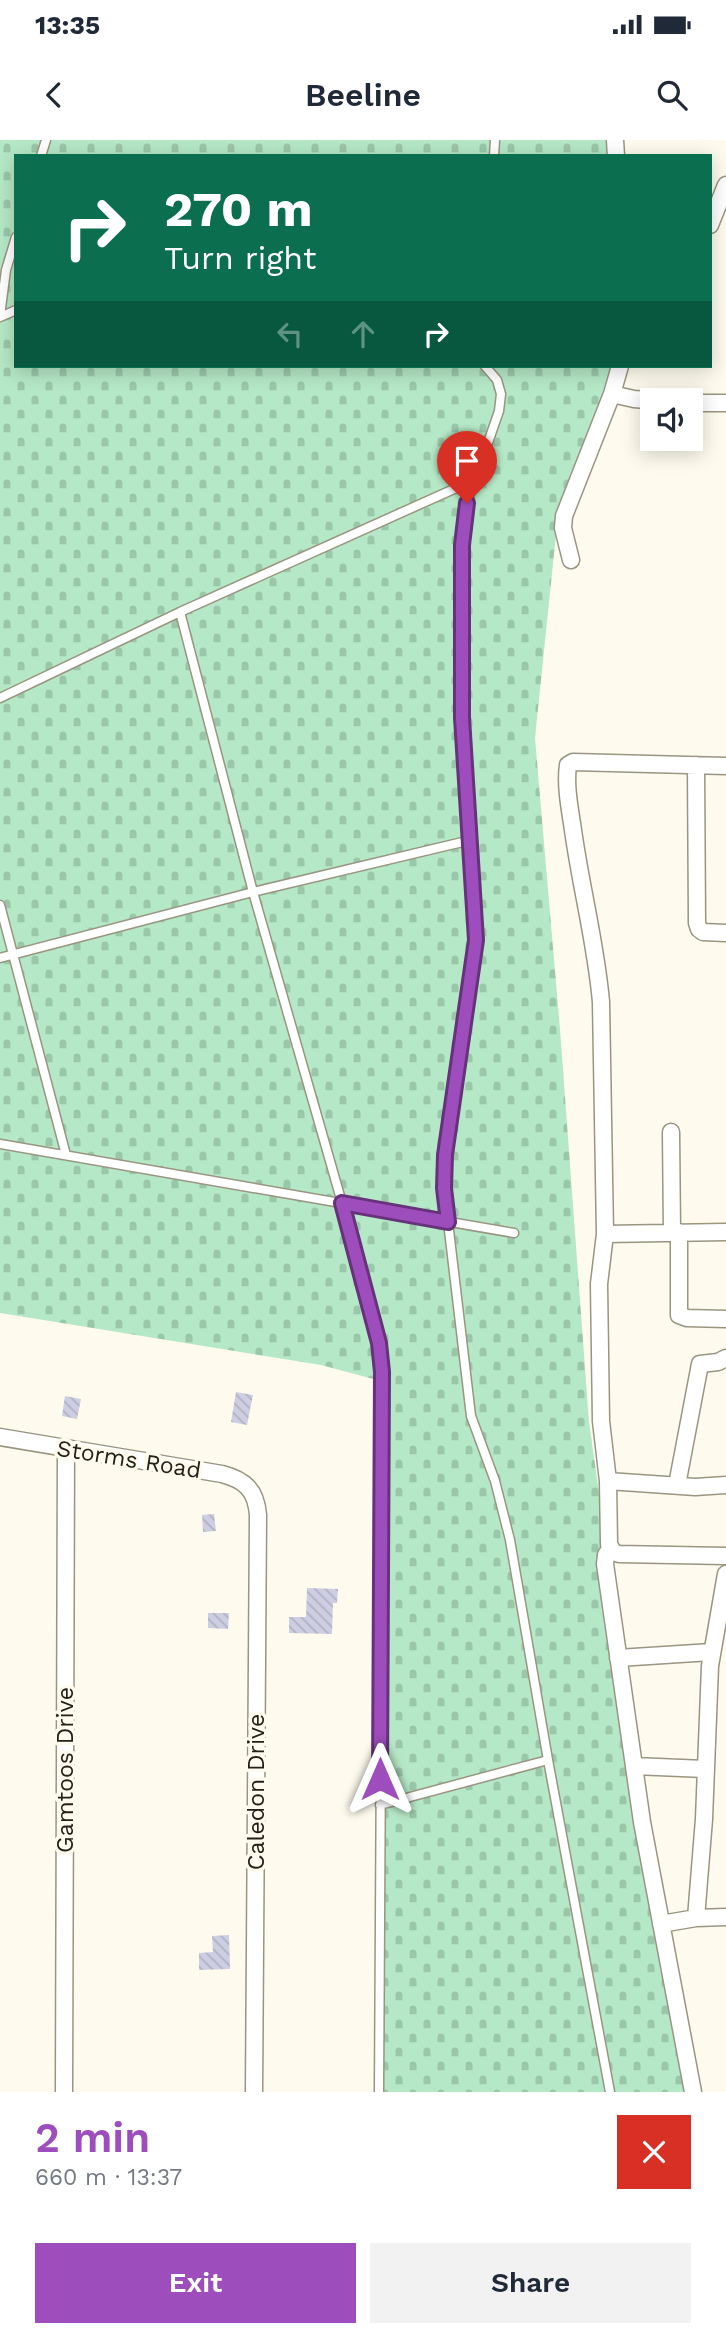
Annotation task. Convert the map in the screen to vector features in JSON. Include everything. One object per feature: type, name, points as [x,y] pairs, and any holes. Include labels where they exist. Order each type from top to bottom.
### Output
[{"type":"street","points":[[712,220],[726,185]]},
{"type":"street","points":[[571,560],[563,528],[564,516],[612,394],[619,368]]},
{"type":"street","points":[[612,394],[640,399]]},
{"type":"street","points":[[703,403],[726,403]]},
{"type":"street","points":[[692,2092],[634,1766],[605,1564],[610,1549],[608,1480],[601,1421],[599,1284],[605,1234],[601,1002],[598,967],[572,826],[568,769],[573,762],[726,766]]},
{"type":"street","points":[[696,765],[697,926],[704,932],[726,933]]},
{"type":"street","points":[[671,1132],[679,1315],[687,1318],[726,1319]]},
{"type":"street","points":[[605,1234],[726,1232]]},
{"type":"street","points":[[677,1485],[700,1364],[726,1358]]},
{"type":"street","name":"Storms Road","points":[[0,1437],[222,1474],[246,1483],[253,1492]]},
{"type":"street","name":"Gamtoos Drive","points":[[64,2092],[66,1448]]},
{"type":"street","points":[[608,1480],[726,1485]]},
{"type":"street","name":"Caledon Drive","points":[[253,1492],[258,1515],[254,2092]]},
{"type":"street","points":[[610,1549],[619,1554],[726,1556]]},
{"type":"street","points":[[696,1918],[704,1819],[711,1652],[726,1574]]},
{"type":"street","points":[[618,1658],[711,1652]]},
{"type":"street","points":[[634,1766],[705,1769]]},
{"type":"street","points":[[661,1924],[696,1918],[726,1917]]},
{"type":"lane","points":[[0,317],[6,270],[14,244]]},
{"type":"lane","points":[[487,368],[497,380],[501,394],[499,411],[467,503],[462,545],[462,718],[476,940],[445,1155],[444,1188],[471,1416],[503,1509],[610,2092]]},
{"type":"lane","points":[[0,698],[180,612],[474,480]]},
{"type":"lane","points":[[180,612],[253,892],[379,1343],[382,1372],[379,2092]]},
{"type":"lane","points":[[0,958],[253,892],[471,840]]},
{"type":"lane","points":[[0,905],[66,1155]]},
{"type":"lane","points":[[0,1144],[514,1233]]},
{"type":"lane","points":[[380,1805],[548,1760]]},
{"type":"green space","points":[[0,140],[610,140],[610,154],[14,154],[14,368],[619,368],[557,525],[535,738],[589,1422],[630,1712],[698,2092],[379,2092],[380,1412],[377,1380],[321,1365],[0,1313]]},
{"type":"building","points":[[236,1392],[253,1395],[247,1425],[231,1422]]},
{"type":"building","points":[[65,1396],[81,1399],[77,1419],[62,1416]]},
{"type":"building","points":[[214,1514],[216,1531],[203,1532],[202,1515]]},
{"type":"building","points":[[307,1588],[338,1589],[337,1603],[333,1603],[332,1634],[289,1633],[289,1617],[306,1617]]},
{"type":"building","points":[[208,1613],[229,1613],[228,1629],[208,1628]]},
{"type":"building","points":[[229,1935],[230,1969],[199,1970],[199,1953],[213,1952],[212,1936]]},
{"type":"route","points":[[380,1779],[382,1372],[379,1343],[342,1203],[448,1222],[444,1188],[445,1155],[476,940],[462,718],[462,545],[467,503]]}]
